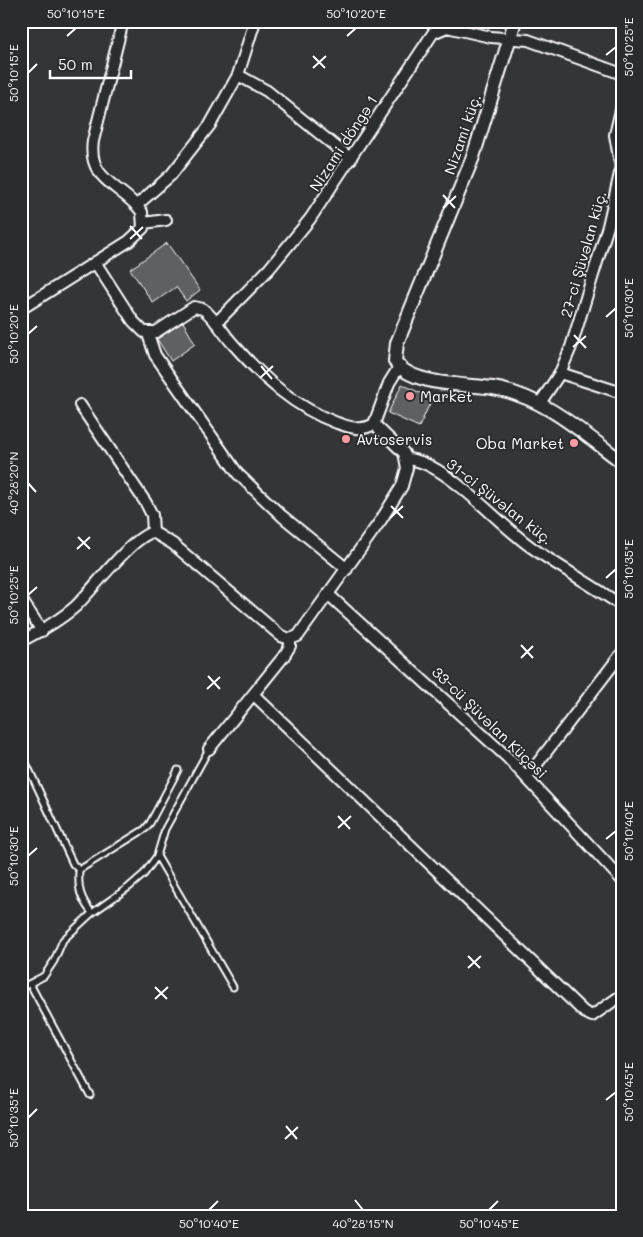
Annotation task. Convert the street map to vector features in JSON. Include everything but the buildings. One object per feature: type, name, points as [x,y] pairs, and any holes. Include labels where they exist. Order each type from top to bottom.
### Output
[{"type":"street","points":[[21,309],[136,236],[144,228],[142,212],[95,169],[92,158],[93,141],[123,21]]},
{"type":"street","points":[[137,206],[166,180],[200,139],[224,102],[238,75],[255,21]]},
{"type":"street","name":"Nizami küç.","points":[[399,367],[394,356],[397,343],[473,157],[515,21]]},
{"type":"street","name":"Nizami döngə 1","points":[[216,323],[269,269],[319,206],[433,33],[447,27],[490,37],[510,38]]},
{"type":"street","points":[[510,38],[528,40],[622,74]]},
{"type":"street","points":[[238,75],[267,91],[351,159]]},
{"type":"street","name":"27-ci Şüvəlan küç.","points":[[540,403],[560,373],[575,335],[608,226],[621,169],[619,144],[615,129],[622,106]]},
{"type":"street","points":[[144,223],[166,220]]},
{"type":"street","points":[[95,262],[133,321],[148,334],[155,355],[238,474],[282,516],[347,569]]},
{"type":"street","points":[[148,334],[156,332],[194,307],[203,309],[248,361],[296,403],[321,417],[363,429],[374,424],[389,383],[399,367],[424,379],[508,391],[540,403],[622,462]]},
{"type":"street","points":[[560,373],[622,393]]},
{"type":"street","points":[[80,405],[146,503],[152,515],[153,532]]},
{"type":"street","points":[[290,639],[302,632],[347,569],[402,486],[407,459],[401,449],[374,424]]},
{"type":"street","name":"31-ci Şüvəlan küç.","points":[[407,459],[425,463],[461,487],[531,547],[621,604]]},
{"type":"street","points":[[21,641],[42,631],[76,606],[140,537],[153,532]]},
{"type":"street","points":[[153,532],[173,544],[276,632],[290,639]]},
{"type":"street","name":"33-cü Şüvəlan Küçəsi","points":[[329,595],[455,708],[527,777],[622,880]]},
{"type":"street","points":[[21,599],[42,631]]},
{"type":"street","points":[[209,749],[284,656],[290,646],[290,639]]},
{"type":"street","points":[[527,777],[622,653]]},
{"type":"street","points":[[254,695],[584,1012],[592,1016],[622,995]]},
{"type":"lane","points":[[21,988],[44,976],[64,940],[92,913],[129,887],[158,856],[165,829],[209,749]]},
{"type":"lane","points":[[21,752],[73,864],[79,870],[78,890],[92,913]]},
{"type":"lane","points":[[79,870],[145,829],[178,770]]},
{"type":"lane","points":[[158,856],[233,986]]},
{"type":"lane","points":[[30,984],[90,1095]]},
{"type":"place","name":"Market","points":[[410,396]]},
{"type":"place","name":"Avtoservis","points":[[346,439]]},
{"type":"place","name":"Oba Market","points":[[574,443]]}]
